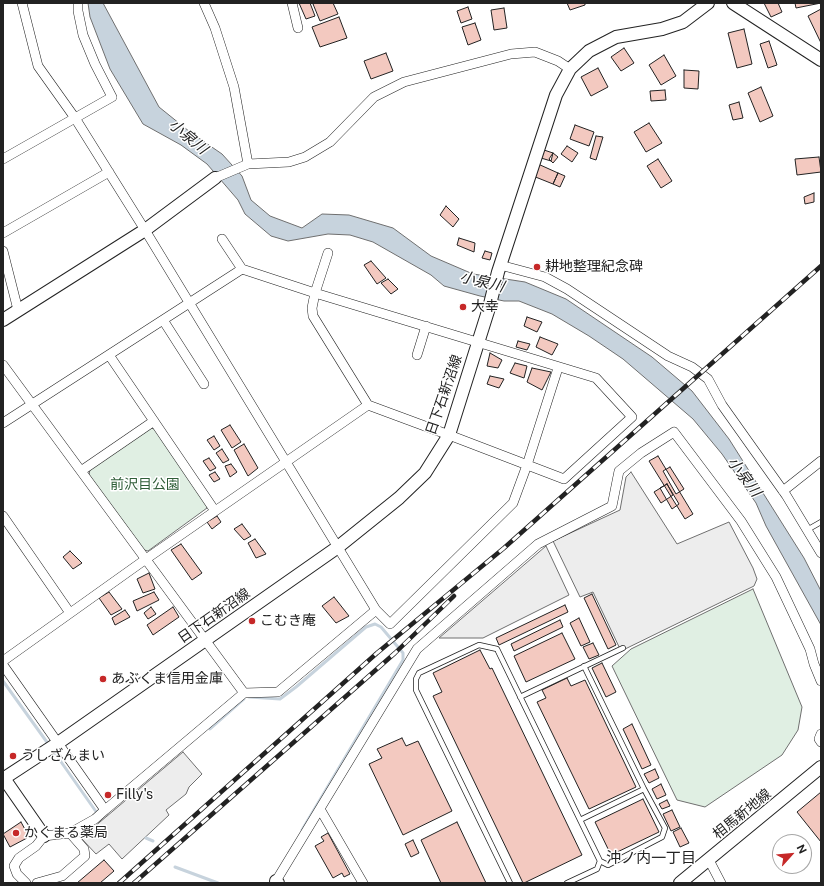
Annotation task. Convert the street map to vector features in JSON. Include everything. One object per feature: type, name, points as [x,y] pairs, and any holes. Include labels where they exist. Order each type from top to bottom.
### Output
[{"type":"main road","name":"日下石新沼線","points":[[3,778],[53,746],[338,548],[399,498],[425,473],[449,435],[489,308],[499,268],[556,95],[570,69],[589,51],[616,37],[662,29],[683,22],[708,3]]},
{"type":"main road","points":[[733,3],[821,60]]},
{"type":"main road","points":[[3,320],[145,230],[215,178]]},
{"type":"main road","name":"相馬新地線","points":[[680,883],[710,860],[821,767]]},
{"type":"main road","points":[[3,778],[44,836]]},
{"type":"street","points":[[22,3],[38,66],[109,172],[376,610],[390,624],[513,503],[527,465],[558,368]]},
{"type":"street","points":[[3,159],[112,97],[95,64],[83,35],[78,11],[78,3]]},
{"type":"street","points":[[204,3],[215,28],[234,87],[246,164]]},
{"type":"street","points":[[292,3],[298,28]]},
{"type":"street","points":[[215,178],[246,164],[289,162],[305,157],[330,142],[374,98],[404,82],[511,54],[535,52],[558,61],[570,69]]},
{"type":"street","points":[[3,233],[109,172]]},
{"type":"street","points":[[222,239],[242,269],[315,294],[426,326],[558,368],[596,378],[632,417],[564,479],[368,405],[313,316],[312,308],[315,294],[328,253]]},
{"type":"street","points":[[3,251],[18,310]]},
{"type":"street","points":[[499,268],[545,276],[568,289],[668,356],[692,367],[708,379],[722,405],[783,491],[821,553]]},
{"type":"street","points":[[3,423],[242,269]]},
{"type":"street","points":[[163,320],[204,384]]},
{"type":"street","points":[[417,355],[426,326]]},
{"type":"street","points":[[109,355],[215,511]]},
{"type":"street","points":[[3,365],[244,693]]},
{"type":"street","points":[[3,660],[368,405]]},
{"type":"street","points":[[81,471],[154,421]]},
{"type":"street","points":[[277,882],[417,649],[538,544],[612,506],[619,471],[641,453],[674,432],[741,521],[776,577],[810,649],[821,682]]},
{"type":"street","points":[[783,491],[821,461]]},
{"type":"street","points":[[3,516],[70,613]]},
{"type":"street","points":[[26,883],[16,879],[14,866],[18,858],[36,846],[44,836],[70,833],[95,819],[244,693],[278,692],[376,610]]},
{"type":"street","points":[[3,665],[53,746],[105,810]]},
{"type":"street","points":[[821,734],[819,739],[821,742]]},
{"type":"street","points":[[320,809],[363,883]]},
{"type":"street","points":[[37,883],[62,876],[85,856],[84,848],[70,833]]},
{"type":"street","points":[[710,860],[721,883]]},
{"type":"lane","points":[[807,530],[821,522]]},
{"type":"lane","points":[[510,883],[416,690],[416,680],[419,672],[479,644],[497,649],[600,861],[608,865],[662,837],[665,828],[644,789],[584,666]]},
{"type":"lane","points":[[520,697],[623,648]]},
{"type":"lane","points":[[580,820],[644,789]]},
{"type":"lane","points":[[567,883],[597,869],[600,861]]},
{"type":"green space","name":"前沢目公園","points":[[150,428],[155,429],[206,504],[207,508],[148,551],[144,550],[89,475],[90,469]]},
{"type":"green space","points":[[753,589],[802,707],[798,730],[782,755],[705,807],[677,800],[612,666],[631,649]]},
{"type":"shaded area","points":[[631,472],[677,544],[729,522],[753,568],[757,579],[754,586],[621,651],[593,592],[580,597],[553,541],[620,510],[626,477]]},
{"type":"shaded area","points":[[546,546],[569,595],[483,638],[439,638]]},
{"type":"shaded area","points":[[183,752],[202,774],[189,787],[186,794],[166,810],[169,815],[122,859],[109,844],[96,854],[81,838]]},
{"type":"water","name":"小泉川","points":[[88,3],[103,3],[159,107],[190,132],[222,154],[242,176],[251,200],[270,216],[302,228],[322,214],[349,215],[393,228],[431,256],[473,274],[525,282],[566,299],[652,357],[692,391],[729,439],[804,558],[821,591],[821,625],[766,526],[756,503],[722,454],[693,419],[623,359],[589,336],[552,314],[519,301],[504,301],[444,286],[431,275],[373,242],[350,235],[328,234],[288,241],[271,236],[245,214],[238,200],[207,164],[181,145],[143,124],[110,69],[90,17]]},
{"type":"building","points":[[299,3],[310,3],[315,16],[306,19]]},
{"type":"building","points":[[333,3],[338,14],[320,21],[313,4]]},
{"type":"building","points":[[567,3],[585,3],[585,5],[570,10]]},
{"type":"building","points":[[764,3],[778,3],[782,12],[771,17]]},
{"type":"building","points":[[795,3],[821,3],[796,8]]},
{"type":"building","points":[[468,7],[472,19],[461,23],[457,11]]},
{"type":"building","points":[[504,8],[507,28],[494,30],[491,10]]},
{"type":"building","points":[[821,9],[821,43],[808,16]]},
{"type":"building","points":[[339,17],[347,38],[320,47],[312,27]]},
{"type":"building","points":[[475,23],[481,40],[468,45],[462,27]]},
{"type":"building","points":[[744,29],[752,64],[737,68],[728,33]]},
{"type":"building","points":[[769,41],[777,65],[768,68],[760,44]]},
{"type":"building","points":[[624,48],[634,63],[621,71],[611,57]]},
{"type":"building","points":[[386,53],[393,71],[371,79],[364,61]]},
{"type":"building","points":[[664,55],[676,76],[661,85],[649,65]]},
{"type":"building","points":[[598,68],[608,87],[591,96],[581,77]]},
{"type":"building","points":[[684,70],[699,71],[698,89],[684,88]]},
{"type":"building","points":[[761,87],[773,116],[760,122],[748,93]]},
{"type":"building","points":[[665,90],[666,100],[651,101],[650,91]]},
{"type":"building","points":[[739,102],[743,118],[733,120],[729,105]]},
{"type":"building","points":[[649,123],[662,143],[646,152],[634,132]]},
{"type":"building","points":[[575,125],[594,132],[589,146],[570,139]]},
{"type":"building","points":[[596,136],[603,137],[596,160],[590,158]]},
{"type":"building","points":[[567,146],[578,153],[572,162],[561,154]]},
{"type":"building","points":[[544,150],[553,153],[551,161],[541,158]]},
{"type":"building","points":[[553,153],[558,157],[553,163],[549,159]]},
{"type":"building","points":[[819,157],[821,172],[797,175],[795,159]]},
{"type":"building","points":[[658,159],[672,181],[661,188],[647,166]]},
{"type":"building","points":[[538,164],[558,173],[553,184],[533,176]]},
{"type":"building","points":[[558,173],[565,176],[560,187],[553,184]]},
{"type":"building","points":[[814,193],[814,202],[805,204],[804,197]]},
{"type":"building","points":[[446,206],[459,219],[453,227],[440,215]]},
{"type":"building","points":[[459,238],[475,243],[474,252],[457,245]]},
{"type":"building","points":[[485,251],[492,253],[490,260],[482,258]]},
{"type":"building","points":[[371,261],[386,278],[377,284],[364,265]]},
{"type":"building","points":[[388,279],[398,289],[391,294],[381,283]]},
{"type":"building","points":[[527,317],[542,322],[537,332],[524,326]]},
{"type":"building","points":[[540,337],[558,344],[552,355],[536,347]]},
{"type":"building","points":[[518,341],[530,344],[527,350],[516,347]]},
{"type":"building","points":[[490,353],[502,360],[498,368],[487,366]]},
{"type":"building","points":[[515,363],[527,366],[524,378],[510,373]]},
{"type":"building","points":[[532,368],[551,372],[542,390],[527,382]]},
{"type":"building","points":[[490,376],[504,379],[499,388],[487,384]]},
{"type":"building","points":[[230,425],[241,442],[232,448],[221,430]]},
{"type":"building","points":[[214,436],[220,446],[214,450],[207,440]]},
{"type":"building","points":[[244,444],[258,468],[248,476],[234,450]]},
{"type":"building","points":[[222,449],[229,460],[223,463],[216,453]]},
{"type":"building","points":[[658,456],[693,514],[685,519],[649,461]]},
{"type":"building","points":[[209,458],[216,468],[210,471],[203,461]]},
{"type":"building","points":[[231,464],[237,472],[230,477],[225,466]]},
{"type":"building","points":[[670,467],[684,489],[676,494],[663,471]]},
{"type":"building","points":[[215,472],[220,479],[214,482],[209,475]]},
{"type":"building","points":[[667,484],[673,495],[661,503],[654,492]]},
{"type":"building","points":[[667,484],[679,504],[672,509],[660,488]]},
{"type":"building","points":[[217,516],[221,522],[212,529],[207,522]]},
{"type":"building","points":[[242,524],[251,536],[244,540],[234,529]]},
{"type":"building","points":[[255,539],[266,554],[256,558],[248,543]]},
{"type":"building","points":[[181,544],[202,573],[192,580],[171,550]]},
{"type":"building","points":[[70,551],[82,563],[73,569],[63,557]]},
{"type":"building","points":[[149,573],[155,589],[143,593],[137,579]]},
{"type":"building","points":[[109,592],[122,609],[111,615],[99,598]]},
{"type":"building","points":[[154,592],[159,600],[137,611],[133,601]]},
{"type":"building","points":[[592,594],[616,645],[608,649],[584,598]]},
{"type":"building","points":[[334,597],[349,616],[336,623],[322,606]]},
{"type":"building","points":[[565,605],[568,612],[499,645],[496,638]]},
{"type":"building","points":[[151,607],[156,614],[148,619],[144,613]]},
{"type":"building","points":[[173,607],[179,617],[153,635],[147,625]]},
{"type":"building","points":[[125,610],[130,617],[115,625],[112,618]]},
{"type":"building","points":[[579,618],[590,642],[581,646],[570,623]]},
{"type":"building","points":[[560,620],[563,627],[514,651],[511,644]]},
{"type":"building","points":[[562,633],[575,659],[526,682],[514,656]]},
{"type":"building","points":[[593,643],[599,655],[589,659],[583,647]]},
{"type":"building","points":[[480,650],[490,669],[492,668],[582,855],[524,883],[433,696],[442,692],[433,673]]},
{"type":"building","points":[[602,663],[616,692],[606,697],[592,668]]},
{"type":"building","points":[[567,678],[571,686],[585,680],[636,787],[589,809],[537,702],[546,698],[542,690]]},
{"type":"building","points":[[632,724],[651,765],[642,769],[623,729]]},
{"type":"building","points":[[402,738],[406,746],[418,741],[452,811],[403,835],[369,764],[382,758],[377,749]]},
{"type":"building","points":[[655,769],[659,778],[649,783],[644,774]]},
{"type":"building","points":[[661,784],[666,795],[657,799],[652,789]]},
{"type":"building","points":[[821,792],[821,842],[797,812]]},
{"type":"building","points":[[643,799],[659,832],[611,855],[595,822]]},
{"type":"building","points":[[667,800],[670,806],[662,809],[659,804]]},
{"type":"building","points":[[672,810],[680,827],[671,831],[663,814]]},
{"type":"building","points":[[21,822],[27,833],[27,838],[10,847],[3,834]]},
{"type":"building","points":[[457,822],[486,883],[441,883],[421,840]]},
{"type":"building","points":[[681,828],[689,843],[680,847],[673,832]]},
{"type":"building","points":[[328,833],[350,874],[344,877],[342,873],[333,878],[315,846],[324,841],[321,837]]},
{"type":"building","points":[[413,840],[419,853],[411,857],[405,844]]},
{"type":"building","points":[[104,860],[114,871],[100,883],[77,883]]},
{"type":"waterway","points":[[249,697],[280,699],[366,627],[375,624],[381,627],[403,653],[403,660],[302,830]]},
{"type":"waterway","points":[[3,681],[49,745]]},
{"type":"waterway","points":[[210,729],[244,699]]},
{"type":"waterway","points":[[52,749],[97,813]]},
{"type":"waterway","points":[[146,838],[153,841]]},
{"type":"waterway","points":[[175,867],[218,883]]},
{"type":"railway","points":[[119,883],[377,653],[504,548],[821,266]]},
{"type":"railway","points":[[134,883],[395,653],[454,596]]},
{"type":"place","name":"耕地整理紀念碑","points":[[537,267]]},
{"type":"place","name":"大幸","points":[[463,307]]},
{"type":"place","name":"こむき庵","points":[[252,621]]},
{"type":"place","name":"あぶくま信用金庫","points":[[103,679]]},
{"type":"place","name":"うしざんまい","points":[[13,756]]},
{"type":"place","name":"Filly's","points":[[108,795]]},
{"type":"place","name":"かくまる薬局","points":[[16,833]]},
{"type":"district","name":"沖ノ内一丁目","points":[[651,858]]}]
